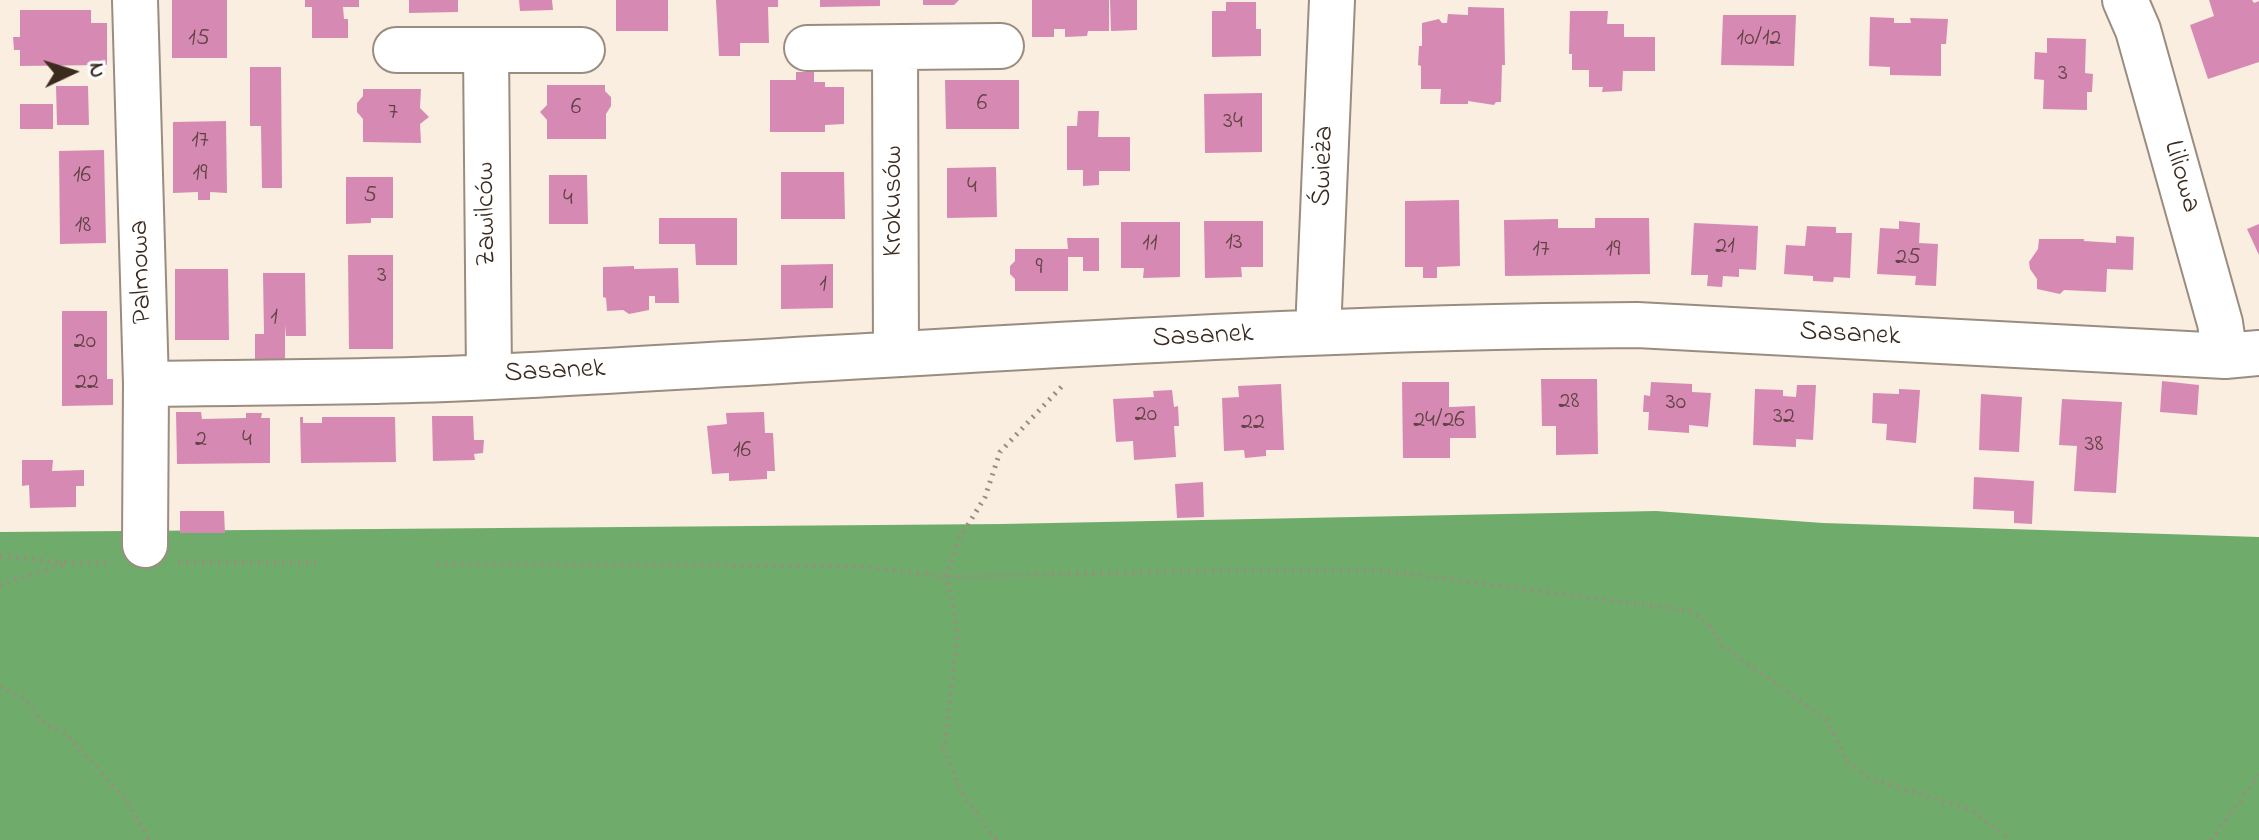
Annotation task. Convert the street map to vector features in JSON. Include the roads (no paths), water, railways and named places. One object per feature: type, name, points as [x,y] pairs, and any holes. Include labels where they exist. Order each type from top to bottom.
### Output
[{"type":"street","name":"Palmowa","points":[[135,0],[146,384],[144,557]]},
{"type":"street","name":"Świeża","points":[[1318,332],[1332,0]]},
{"type":"street","name":"Liliowa","points":[[2125,0],[2138,30],[2220,323],[2242,355]]},
{"type":"street","points":[[807,48],[1001,46]]},
{"type":"street","name":"Krokusów","points":[[895,48],[896,354]]},
{"type":"street","points":[[396,50],[582,50]]},
{"type":"street","name":"Zawilców","points":[[486,50],[489,377]]},
{"type":"street","name":"Sasanek","points":[[146,384],[489,377],[1318,332],[1637,325],[2242,355]]}]
